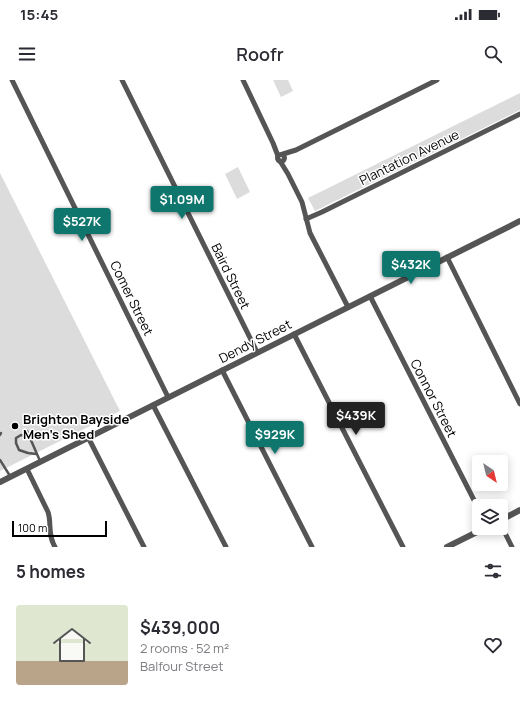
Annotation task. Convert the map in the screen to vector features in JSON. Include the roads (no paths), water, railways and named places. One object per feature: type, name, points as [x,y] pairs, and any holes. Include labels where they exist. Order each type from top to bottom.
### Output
[{"type":"street","name":"Comer Street","points":[[12,80],[168,397]]},
{"type":"street","name":"Baird Street","points":[[122,80],[257,352]]},
{"type":"street","points":[[242,80],[273,143],[282,157],[288,174],[304,207],[310,233],[348,307]]},
{"type":"street","points":[[282,157],[437,80]]},
{"type":"street","name":"Plantation Avenue","points":[[306,219],[520,114]]},
{"type":"street","name":"Dendy Street","points":[[0,482],[520,221]]},
{"type":"street","points":[[447,258],[520,404]]},
{"type":"street","name":"Connor Street","points":[[370,296],[473,499]]},
{"type":"street","points":[[294,334],[403,547]]},
{"type":"street","points":[[222,370],[312,547]]},
{"type":"street","points":[[153,405],[226,547]]},
{"type":"street","points":[[88,437],[144,547]]},
{"type":"street","points":[[27,469],[48,512],[49,532],[55,547]]},
{"type":"street","points":[[508,516],[520,510]]},
{"type":"street","points":[[447,547],[472,534]]},
{"type":"street","points":[[506,535],[512,547]]},
{"type":"lane","points":[[27,431],[40,462]]},
{"type":"lane","points":[[30,437],[21,435],[16,438],[16,443],[19,450],[36,454]]},
{"type":"lane","points":[[0,460],[10,477]]},
{"type":"place","name":"Brighton Bayside Men's Shed","points":[[15,426]]}]
